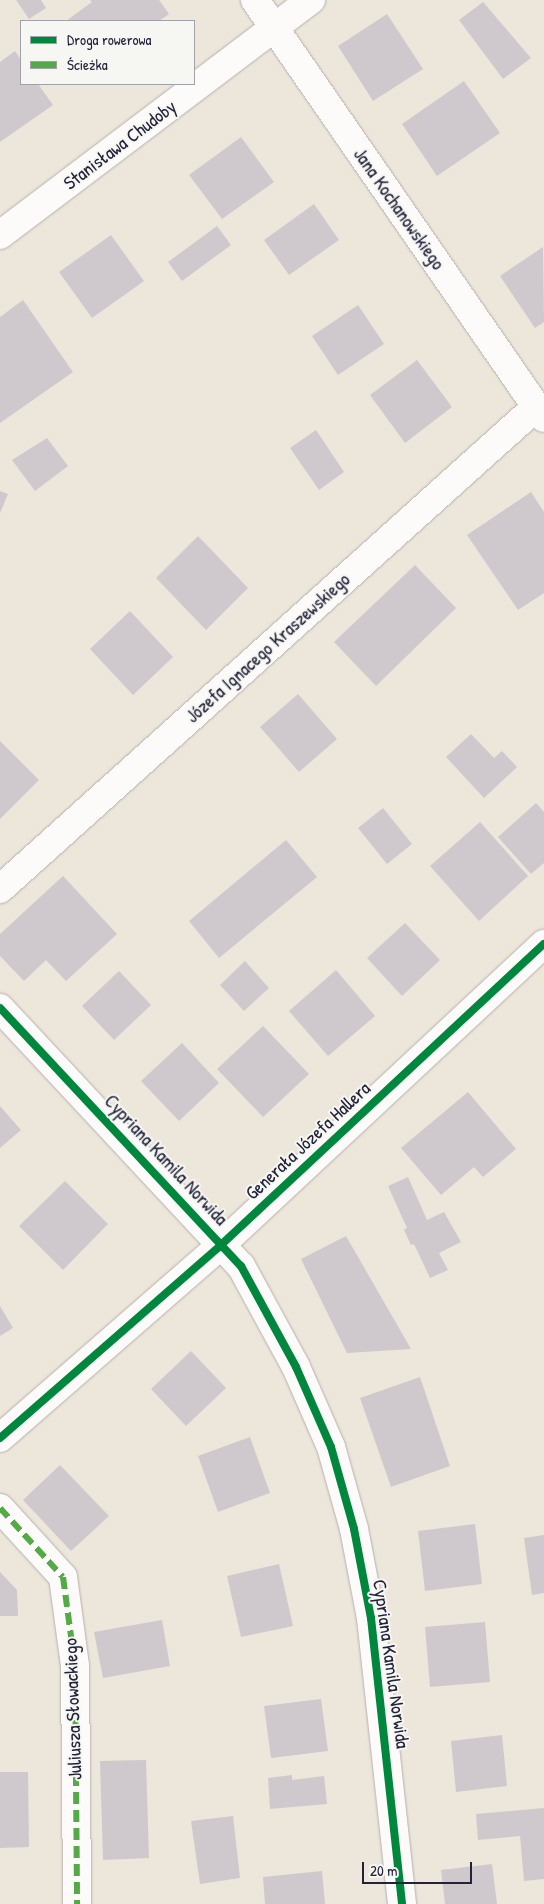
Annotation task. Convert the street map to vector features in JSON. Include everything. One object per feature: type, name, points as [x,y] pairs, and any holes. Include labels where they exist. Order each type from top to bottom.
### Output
[{"type":"street","name":"Jana Kochanowskiego","points":[[255,0],[540,412]]},
{"type":"street","name":"Stanisława Chudoby","points":[[0,236],[275,30],[311,0]]},
{"type":"street","name":"Józefa Ignacego Kraszewskiego","points":[[0,889],[540,412]]},
{"type":"street","name":"Generała Józefa Hallera","points":[[0,1438],[222,1244],[544,944]]},
{"type":"street","name":"Cypriana Kamila Norwida","points":[[0,1008],[241,1266],[296,1367],[331,1448],[354,1529],[371,1618],[402,1904]]},
{"type":"street","name":"Juliusza Słowackiego","points":[[0,1508],[63,1577],[75,1666],[77,1904]]},
{"type":"building","points":[[16,0],[41,0],[46,8],[29,19]]},
{"type":"building","points":[[90,0],[159,0],[169,14],[160,20],[67,20],[92,2]]},
{"type":"building","points":[[483,2],[531,58],[503,79],[459,20]]},
{"type":"building","points":[[387,14],[423,69],[373,101],[338,46]]},
{"type":"building","points":[[15,51],[20,58],[20,85],[39,85],[53,105],[0,142],[0,62]]},
{"type":"building","points":[[464,81],[500,133],[437,176],[402,124]]},
{"type":"building","points":[[241,137],[274,182],[222,219],[189,175]]},
{"type":"building","points":[[314,204],[339,240],[289,275],[264,240]]},
{"type":"building","points":[[217,226],[231,245],[182,281],[168,262]]},
{"type":"building","points":[[111,235],[144,281],[92,318],[59,272]]},
{"type":"building","points":[[543,247],[544,322],[535,328],[500,276]]},
{"type":"building","points":[[23,300],[73,372],[0,423],[0,317]]},
{"type":"building","points":[[358,305],[384,344],[338,375],[312,336]]},
{"type":"building","points":[[417,360],[452,407],[405,443],[370,395]]},
{"type":"building","points":[[316,430],[344,472],[319,490],[290,448]]},
{"type":"building","points":[[47,438],[68,466],[35,491],[12,460]]},
{"type":"building","points":[[0,491],[8,494],[0,513]]},
{"type":"building","points":[[531,492],[544,512],[544,593],[518,610],[467,535]]},
{"type":"building","points":[[198,536],[248,588],[206,630],[156,578]]},
{"type":"building","points":[[415,565],[456,608],[376,686],[334,642]]},
{"type":"building","points":[[130,611],[173,657],[133,695],[90,649]]},
{"type":"building","points":[[298,694],[337,739],[299,772],[260,727]]},
{"type":"building","points":[[471,734],[494,758],[502,751],[517,767],[484,798],[446,757]]},
{"type":"building","points":[[0,741],[39,780],[0,819]]},
{"type":"building","points":[[536,803],[544,812],[544,863],[531,874],[498,837]]},
{"type":"building","points":[[383,808],[412,844],[387,864],[358,828]]},
{"type":"building","points":[[480,822],[528,876],[479,921],[430,866]]},
{"type":"building","points":[[286,840],[317,877],[219,958],[189,921]]},
{"type":"building","points":[[63,876],[117,934],[66,981],[46,960],[24,981],[0,956],[0,934]]},
{"type":"building","points":[[405,923],[440,960],[402,996],[367,958]]},
{"type":"building","points":[[245,961],[269,988],[244,1011],[220,985]]},
{"type":"building","points":[[336,970],[375,1016],[328,1056],[289,1011]]},
{"type":"building","points":[[119,971],[151,1005],[114,1040],[82,1006]]},
{"type":"building","points":[[263,1026],[309,1074],[263,1117],[217,1069]]},
{"type":"building","points":[[182,1043],[219,1083],[179,1121],[141,1081]]},
{"type":"building","points":[[468,1092],[516,1149],[483,1177],[474,1167],[441,1195],[401,1148]]},
{"type":"building","points":[[0,1106],[21,1130],[0,1148]]},
{"type":"building","points":[[408,1177],[427,1220],[444,1212],[461,1242],[439,1253],[448,1270],[430,1278],[414,1244],[411,1245],[404,1230],[407,1228],[388,1186]]},
{"type":"building","points":[[65,1181],[108,1224],[63,1270],[19,1226]]},
{"type":"building","points":[[346,1236],[411,1349],[347,1353],[301,1259]]},
{"type":"building","points":[[0,1306],[13,1328],[0,1336]]},
{"type":"building","points":[[191,1351],[226,1388],[186,1426],[151,1389]]},
{"type":"building","points":[[420,1377],[450,1466],[391,1487],[360,1398]]},
{"type":"building","points":[[250,1437],[270,1493],[218,1512],[198,1456]]},
{"type":"building","points":[[60,1465],[109,1516],[71,1551],[23,1500]]},
{"type":"building","points":[[475,1524],[482,1584],[425,1591],[418,1531]]},
{"type":"building","points":[[544,1535],[544,1593],[532,1595],[524,1538]]},
{"type":"building","points":[[279,1564],[293,1626],[241,1637],[227,1576]]},
{"type":"building","points":[[0,1572],[17,1590],[18,1616],[0,1616]]},
{"type":"building","points":[[162,1620],[170,1666],[103,1678],[94,1632]]},
{"type":"building","points":[[485,1622],[490,1682],[430,1687],[425,1627]]},
{"type":"building","points":[[321,1699],[328,1751],[271,1758],[264,1706]]},
{"type":"building","points":[[502,1735],[507,1786],[456,1792],[451,1741]]},
{"type":"building","points":[[146,1760],[149,1858],[103,1860],[100,1761]]},
{"type":"building","points":[[0,1772],[28,1772],[29,1847],[0,1848]]},
{"type":"building","points":[[292,1775],[292,1780],[324,1776],[327,1804],[270,1809],[268,1778]]},
{"type":"building","points":[[544,1808],[544,1879],[524,1881],[520,1836],[478,1840],[476,1814]]},
{"type":"building","points":[[233,1816],[240,1878],[200,1884],[191,1821]]},
{"type":"building","points":[[492,1864],[497,1904],[445,1904],[441,1870]]},
{"type":"building","points":[[322,1871],[325,1904],[265,1904],[263,1877]]},
{"type":"marked path","points":[[0,1508],[63,1577],[75,1666],[77,1904]]},
{"type":"cycle path","points":[[0,1438],[222,1244],[544,944]]},
{"type":"cycle path","points":[[0,1008],[241,1266],[296,1367],[331,1447],[354,1529],[371,1618],[402,1904]]}]
